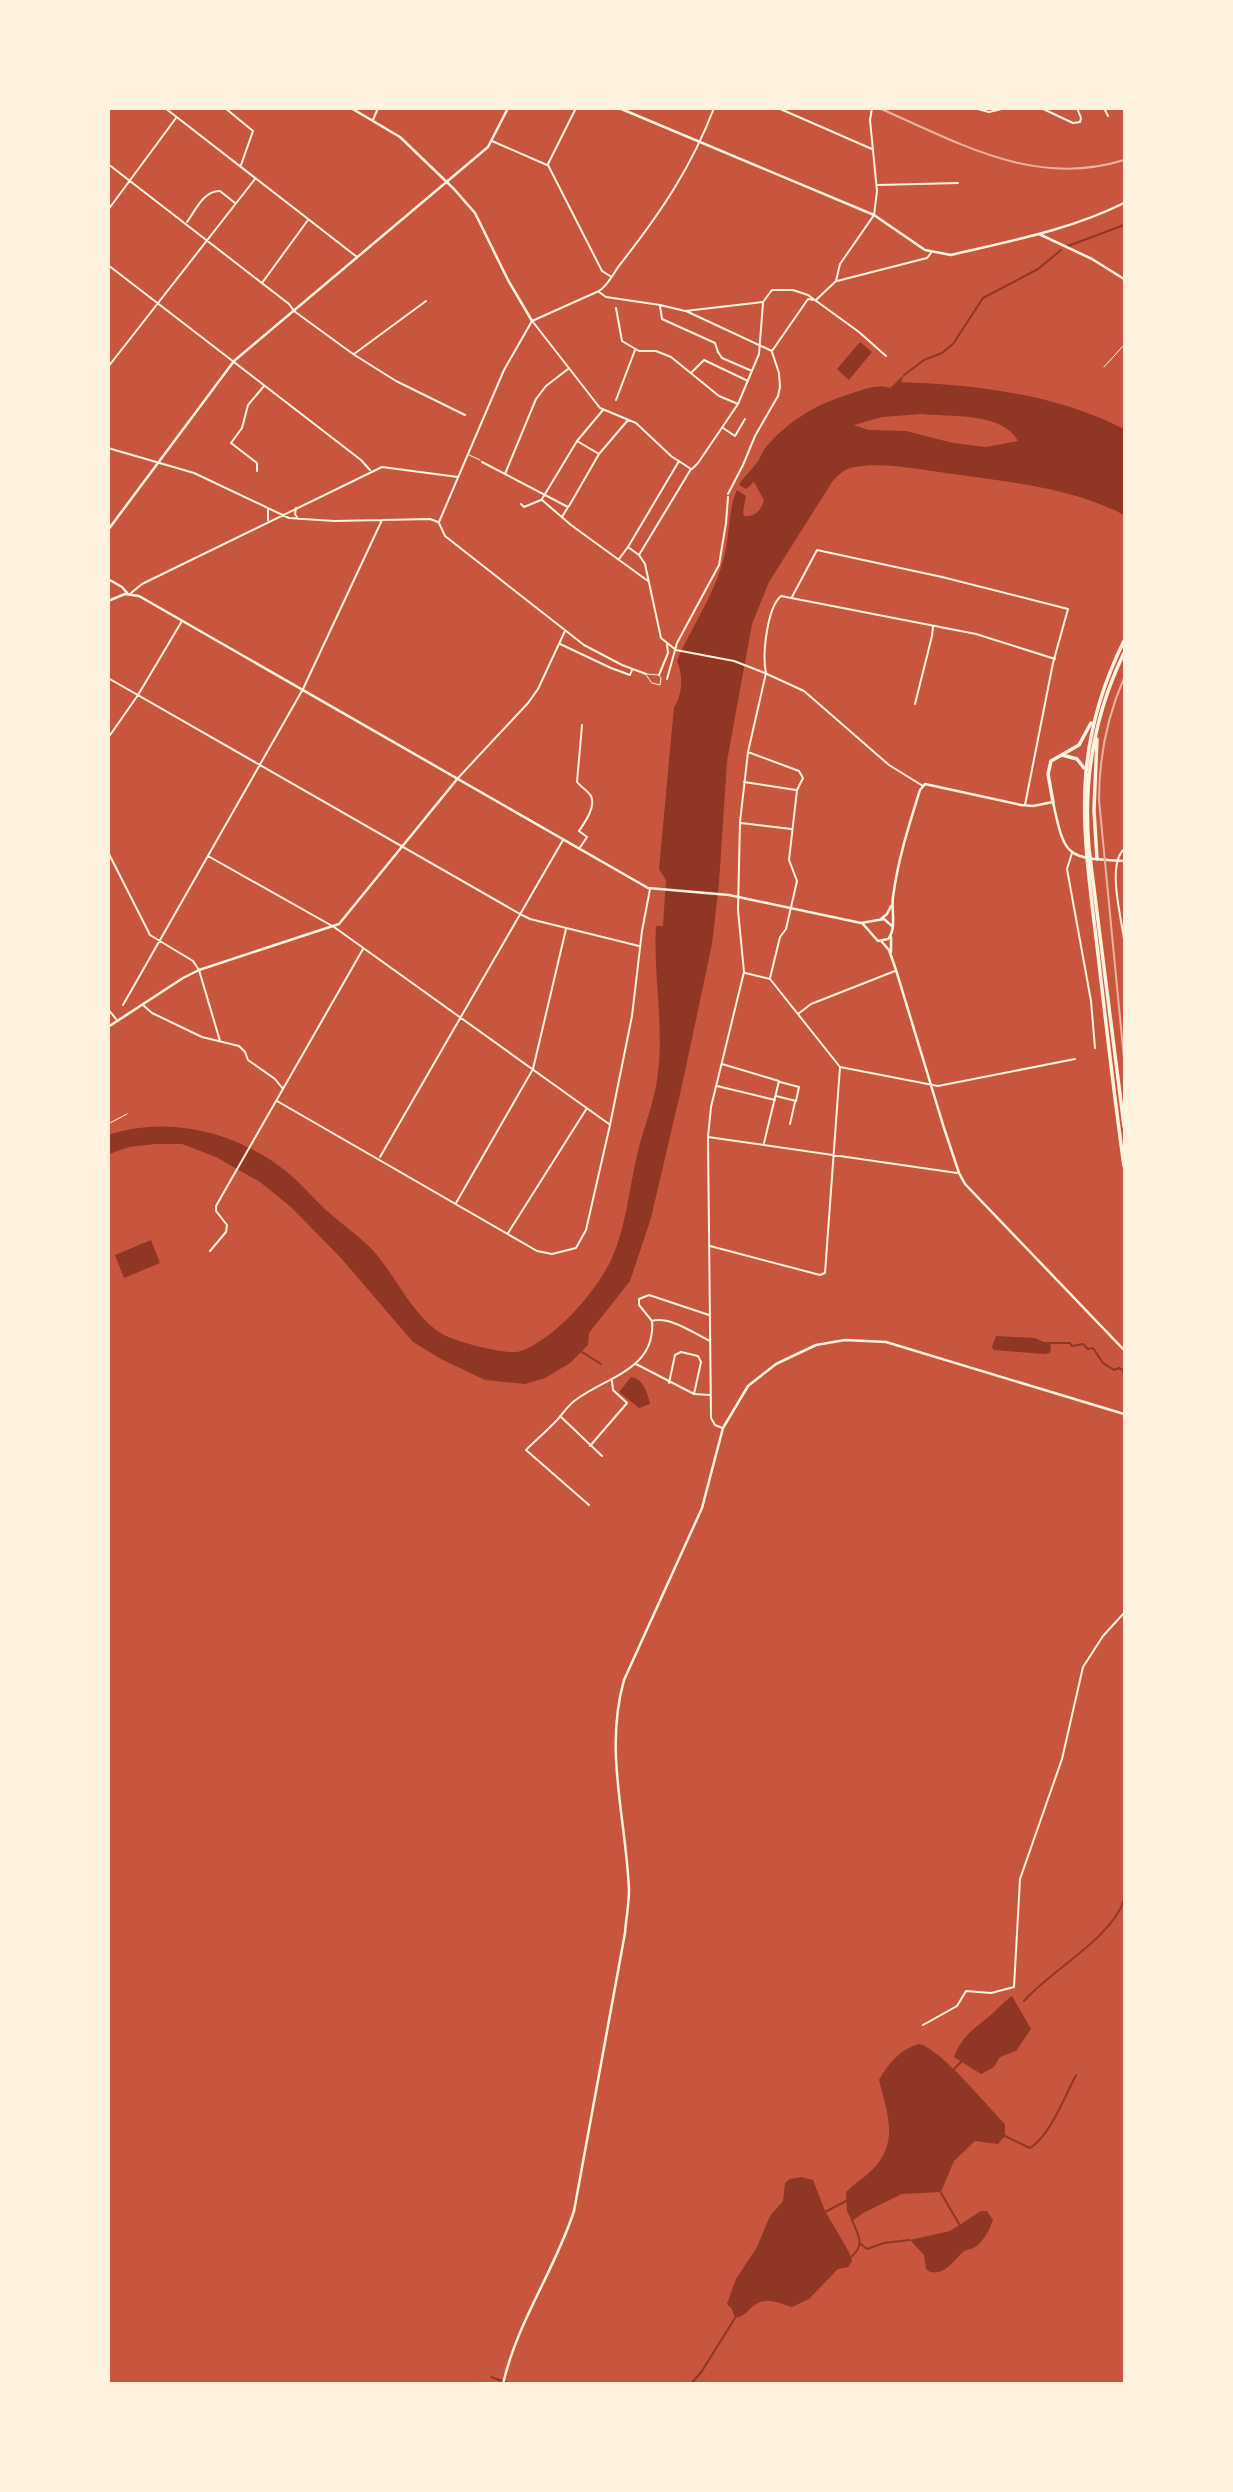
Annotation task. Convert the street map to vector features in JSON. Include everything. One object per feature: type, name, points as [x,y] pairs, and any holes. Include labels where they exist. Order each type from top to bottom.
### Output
[{"type":"highway","points":[[1125,641],[1112,667],[1085,773],[1084,833],[1125,1166]]},
{"type":"highway","points":[[1053,802],[1049,768],[1051,761],[1079,745],[1098,715],[1125,653]]},
{"type":"highway","points":[[1097,859],[1094,810],[1098,715]]},
{"type":"highway","points":[[1098,715],[1089,774],[1088,833],[1125,1126]]},
{"type":"highway","points":[[1060,755],[1077,759],[1085,773]]},
{"type":"street","points":[[225,108],[253,131],[240,166]]},
{"type":"street","points":[[351,108],[400,137],[475,213],[532,321],[568,369],[603,409],[636,423],[691,469]]},
{"type":"street","points":[[373,121],[378,108]]},
{"type":"street","points":[[108,530],[234,361],[488,147],[508,108]]},
{"type":"street","points":[[548,165],[576,108]]},
{"type":"street","points":[[619,108],[874,215],[932,253],[951,255],[1039,234],[1098,216],[1125,203]]},
{"type":"street","points":[[646,674],[584,645],[445,536],[439,522],[504,370],[532,321],[606,286],[680,183],[701,142],[714,108]]},
{"type":"street","points":[[778,108],[873,149]]},
{"type":"street","points":[[836,281],[840,264],[874,215],[877,186],[870,120],[872,108]]},
{"type":"street","points":[[974,108],[989,112],[1006,108]]},
{"type":"street","points":[[1041,108],[1078,123],[1081,118],[1077,108]]},
{"type":"street","points":[[1104,108],[1108,116]]},
{"type":"street","points":[[165,109],[358,258]]},
{"type":"street","points":[[108,210],[177,118]]},
{"type":"street","points":[[492,141],[548,165]]},
{"type":"street","points":[[108,164],[289,304],[294,311],[353,354],[396,381],[465,415]]},
{"type":"street","points":[[548,165],[602,271],[610,277]]},
{"type":"street","points":[[108,367],[255,178]]},
{"type":"street","points":[[877,186],[958,183]]},
{"type":"street","points":[[186,223],[212,191],[220,191],[236,204]]},
{"type":"street","points":[[262,283],[309,219]]},
{"type":"street","points":[[1039,234],[1092,259],[1125,279]]},
{"type":"street","points":[[816,301],[836,281],[926,258],[932,253]]},
{"type":"street","points":[[108,265],[361,460],[371,471]]},
{"type":"street","points":[[639,555],[691,469],[696,466],[738,404],[759,354],[763,302],[772,290],[793,290],[808,295],[859,332],[886,356]]},
{"type":"street","points":[[599,291],[606,297],[660,304],[685,311],[758,344],[772,351],[779,373],[778,396],[755,436],[728,495],[719,565],[677,643],[678,650],[667,679]]},
{"type":"street","points":[[772,351],[808,299],[816,301]]},
{"type":"street","points":[[353,354],[426,301]]},
{"type":"street","points":[[685,311],[763,302]]},
{"type":"street","points":[[660,304],[662,319],[715,343],[722,358],[753,371]]},
{"type":"street","points":[[617,308],[622,341],[643,352],[656,351],[671,357],[719,396],[738,404]]},
{"type":"street","points":[[617,400],[635,349]]},
{"type":"street","points":[[690,373],[704,360],[748,382]]},
{"type":"street","points":[[505,474],[536,399],[546,386],[568,369]]},
{"type":"street","points":[[257,471],[257,463],[231,443],[242,428],[248,405],[265,385]]},
{"type":"street","points":[[520,504],[524,507],[541,500],[570,449],[603,409]]},
{"type":"street","points":[[562,518],[599,454],[629,419]]},
{"type":"street","points":[[723,428],[735,436],[745,419]]},
{"type":"street","points":[[577,441],[599,454]]},
{"type":"street","points":[[108,448],[194,473],[283,515],[298,519],[430,519],[439,522]]},
{"type":"street","points":[[482,461],[568,507]]},
{"type":"street","points":[[618,559],[628,547],[679,461]]},
{"type":"street","points":[[108,601],[129,594],[137,586],[371,471],[387,466],[459,477]]},
{"type":"street","points":[[541,500],[649,582]]},
{"type":"street","points":[[268,507],[268,522]]},
{"type":"street","points":[[296,507],[295,514],[298,519]]},
{"type":"street","points":[[123,1005],[303,689],[382,520]]},
{"type":"street","points":[[628,547],[639,555],[645,564],[661,638],[667,643],[678,650],[734,661],[804,691],[889,765],[923,786]]},
{"type":"street","points":[[791,598],[816,551],[942,577],[1068,608],[1025,806]]},
{"type":"street","points":[[108,579],[129,594],[183,621],[650,888],[738,897],[861,923],[881,919],[892,905]]},
{"type":"street","points":[[723,1428],[715,1425],[710,1418],[708,1137],[716,1086],[744,972],[738,897],[740,822],[748,752],[766,673],[765,645],[774,604],[780,597],[791,598],[976,634],[1055,659]]},
{"type":"street","points":[[108,738],[183,621]]},
{"type":"street","points":[[915,704],[932,636],[932,626]]},
{"type":"street","points":[[108,1027],[199,970],[339,924],[458,778],[528,703],[538,689],[565,630]]},
{"type":"street","points":[[659,675],[668,653],[667,643]]},
{"type":"street","points":[[559,644],[629,675],[633,669]]},
{"type":"street","points":[[664,663],[671,665]]},
{"type":"street","points":[[108,678],[520,914],[640,946]]},
{"type":"street","points":[[579,849],[587,837],[579,831],[589,816],[591,805],[590,796],[577,782],[582,724]]},
{"type":"street","points":[[748,752],[799,771],[803,778],[797,790],[789,860],[797,881],[786,929],[780,937],[770,979]]},
{"type":"street","points":[[744,782],[797,790]]},
{"type":"street","points":[[923,786],[929,784],[963,794],[1025,806],[1053,802],[1063,843],[1072,853],[1097,859],[1125,861]]},
{"type":"street","points":[[891,955],[892,905],[901,849],[923,786]]},
{"type":"street","points":[[740,822],[792,830]]},
{"type":"street","points":[[379,1159],[563,840]]},
{"type":"street","points":[[1125,849],[1118,858],[1116,869],[1125,939]]},
{"type":"street","points":[[108,852],[150,935],[193,961],[199,970],[219,1041]]},
{"type":"street","points":[[1072,853],[1067,869],[1091,1001],[1095,1048]]},
{"type":"street","points":[[208,856],[334,927],[610,1125]]},
{"type":"street","points":[[277,1101],[546,1254],[564,1253],[576,1248],[586,1230],[610,1125],[632,1016],[650,888]]},
{"type":"street","points":[[881,919],[892,926]]},
{"type":"street","points":[[870,931],[874,922]]},
{"type":"street","points":[[861,923],[875,940],[882,942],[891,955],[958,1173],[982,1204],[1125,1350]]},
{"type":"street","points":[[456,1203],[533,1069],[567,928]]},
{"type":"street","points":[[882,942],[891,937]]},
{"type":"street","points":[[210,1251],[226,1233],[227,1225],[216,1211],[223,1193],[363,948]]},
{"type":"street","points":[[798,1014],[811,1004],[896,970]]},
{"type":"street","points":[[744,972],[770,979],[840,1067],[932,1086],[1075,1059]]},
{"type":"street","points":[[143,1004],[150,1012],[195,1034],[243,1048],[247,1060],[275,1079],[284,1090]]},
{"type":"street","points":[[108,1009],[117,1022]]},
{"type":"street","points":[[721,1064],[799,1087],[790,1124]]},
{"type":"street","points":[[709,1246],[820,1275],[825,1273],[840,1067]]},
{"type":"street","points":[[764,1145],[779,1081]]},
{"type":"street","points":[[716,1086],[775,1100]]},
{"type":"street","points":[[776,1096],[796,1101]]},
{"type":"street","points":[[508,1234],[587,1108]]},
{"type":"street","points":[[708,1137],[958,1173]]},
{"type":"street","points":[[589,1505],[526,1450],[574,1401],[636,1364],[653,1333],[652,1321],[639,1305],[639,1299],[649,1296],[710,1315]]},
{"type":"street","points":[[652,1321],[660,1319],[710,1341]]},
{"type":"street","points":[[503,2384],[522,2325],[562,2244],[574,2211],[627,1914],[629,1891],[614,1731],[618,1704],[624,1680],[702,1508],[723,1428],[748,1386],[776,1364],[816,1345],[845,1340],[886,1342],[1125,1414]]},
{"type":"street","points":[[669,1383],[676,1355],[681,1352],[698,1356],[701,1362],[694,1394]]},
{"type":"street","points":[[636,1364],[694,1394],[711,1395]]},
{"type":"street","points":[[590,1446],[627,1403],[613,1390],[612,1380]]},
{"type":"street","points":[[560,1416],[602,1456]]},
{"type":"street","points":[[923,2025],[957,2006],[966,1991],[991,1993],[1014,1987],[1020,1879],[1062,1759],[1083,1667],[1103,1636],[1125,1613]]},
{"type":"lane","points":[[1104,367],[1125,345]]},
{"type":"lane","points":[[468,454],[482,461]]},
{"type":"lane","points":[[646,674],[659,675],[661,683],[655,686],[646,674]]},
{"type":"lane","points":[[108,1124],[127,1114]]},
{"type":"shaded area","points":[[860,342],[872,352],[849,380],[837,369]]},
{"type":"shaded area","points":[[904,375],[901,382],[1016,394],[1071,407],[1124,429],[1124,515],[1103,505],[1059,491],[900,467],[854,467],[847,469],[832,482],[769,582],[752,624],[727,761],[712,944],[651,1218],[630,1281],[589,1333],[588,1345],[570,1363],[545,1378],[525,1384],[485,1380],[413,1342],[341,1258],[291,1207],[260,1182],[216,1157],[182,1144],[129,1147],[109,1154],[108,1135],[131,1129],[179,1127],[225,1137],[267,1158],[293,1177],[371,1249],[415,1309],[433,1328],[444,1335],[483,1348],[515,1352],[534,1345],[561,1325],[586,1299],[612,1258],[621,1233],[637,1155],[654,1094],[660,1055],[656,926],[663,926],[666,880],[659,869],[674,707],[681,684],[677,661],[719,574],[734,497],[737,490],[746,496],[744,516],[760,510],[764,500],[754,482],[746,489],[739,485],[766,447],[795,420],[840,397],[872,388],[890,388]],"holes":[[[921,414],[988,421],[1001,425],[1018,441],[986,447],[953,443],[906,431],[869,430],[854,425],[882,417]]]},
{"type":"shaded area","points":[[151,1240],[160,1263],[124,1278],[115,1255]]},
{"type":"shaded area","points":[[996,1336],[1035,1338],[1051,1345],[1050,1353],[994,1350],[992,1347]]},
{"type":"shaded area","points":[[631,1377],[642,1383],[650,1404],[639,1408],[619,1392]]},
{"type":"shaded area","points":[[1012,1996],[1031,2029],[1016,2051],[1000,2057],[994,2067],[981,2074],[954,2057],[967,2035]]},
{"type":"shaded area","points":[[919,2044],[951,2066],[976,2092],[1005,2124],[1005,2136],[998,2144],[975,2141],[954,2161],[941,2192],[902,2194],[852,2221],[847,2211],[846,2192],[881,2159],[889,2138],[888,2116],[879,2080],[906,2049]]},
{"type":"shaded area","points":[[801,2177],[813,2180],[825,2211],[852,2261],[848,2267],[838,2269],[809,2299],[792,2307],[762,2301],[735,2318],[727,2304],[736,2279],[757,2247],[770,2216],[783,2201],[785,2183]]},
{"type":"shaded area","points":[[981,2211],[987,2211],[993,2220],[978,2245],[963,2252],[945,2270],[930,2272],[926,2269],[924,2255],[910,2240],[950,2231]]},
{"type":"waterway","points":[[1068,246],[1124,225]]},
{"type":"waterway","points":[[904,375],[953,344],[983,298],[1038,269],[1061,250]]},
{"type":"waterway","points":[[1046,1343],[1070,1343],[1072,1346],[1083,1344],[1088,1349],[1093,1348],[1103,1363],[1114,1370],[1123,1370],[1124,1375]]},
{"type":"waterway","points":[[582,1352],[601,1364]]},
{"type":"waterway","points":[[1024,2001],[1107,1928],[1124,1900]]},
{"type":"waterway","points":[[954,2069],[962,2061]]},
{"type":"waterway","points":[[1005,2136],[1030,2148],[1037,2142],[1056,2115],[1076,2075]]},
{"type":"waterway","points":[[941,2193],[959,2224]]},
{"type":"waterway","points":[[825,2212],[848,2200]]},
{"type":"waterway","points":[[851,2257],[856,2253],[859,2244],[852,2220]]},
{"type":"waterway","points":[[861,2244],[867,2249],[884,2243],[909,2240]]},
{"type":"waterway","points":[[691,2384],[735,2318]]},
{"type":"waterway","points":[[491,2377],[511,2384]]},
{"type":"railway","points":[[879,108],[968,147],[1028,165],[1059,169],[1091,167],[1124,160]]},
{"type":"railway","points":[[1124,678],[1105,738],[1099,800],[1124,1059]]}]
